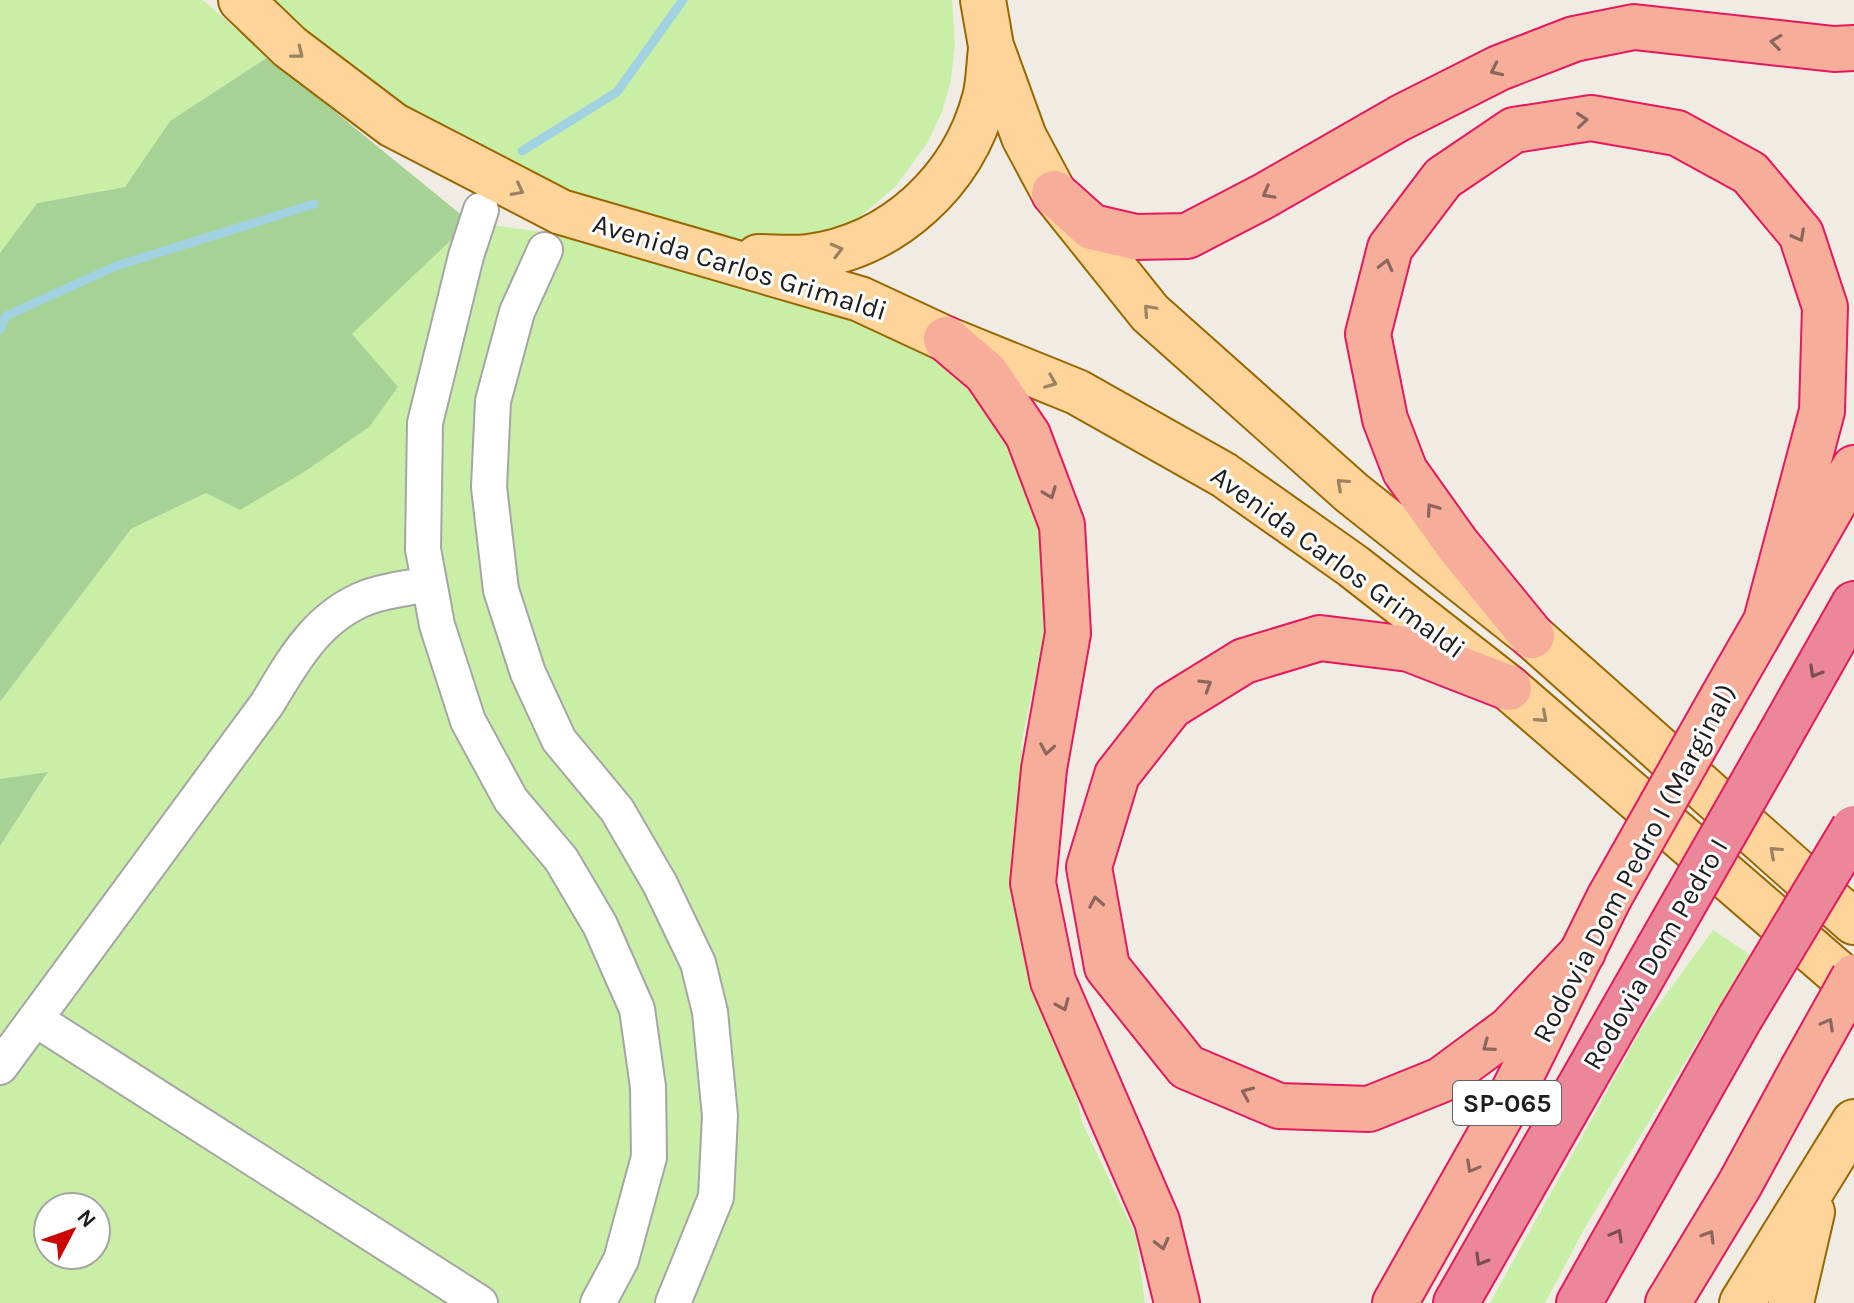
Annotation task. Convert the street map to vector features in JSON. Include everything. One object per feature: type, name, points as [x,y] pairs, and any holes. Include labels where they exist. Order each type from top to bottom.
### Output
[{"type":"highway","points":[[1054,193],[1092,227],[1135,237],[1187,236],[1400,118],[1499,68],[1574,39],[1634,27],[1834,49],[1854,48]]},
{"type":"highway","points":[[1532,636],[1457,544],[1405,471],[1385,419],[1368,334],[1390,248],[1443,178],[1514,130],[1591,118],[1677,133],[1750,173],[1801,234],[1825,307],[1822,411],[1766,621]]},
{"type":"highway","points":[[946,339],[986,373],[1028,435],[1062,525],[1068,633],[1044,769],[1033,883],[1053,981],[1157,1221],[1177,1303]]},
{"type":"highway","name":"Rodovia Dom Pedro I (Marginal)","points":[[1395,1303],[1504,1110],[1609,898],[1854,468]]},
{"type":"highway","name":"Rodovia Dom Pedro I","points":[[1456,1303],[1854,604]]},
{"type":"highway","points":[[1509,688],[1409,649],[1320,638],[1244,661],[1171,706],[1117,775],[1089,867],[1107,967],[1187,1067],[1279,1106],[1369,1109],[1441,1080],[1510,1029],[1583,952]]},
{"type":"highway","points":[[1579,1303],[1740,1018],[1854,828]]},
{"type":"highway","points":[[1668,1303],[1740,1184],[1854,977]]},
{"type":"main road","name":"Avenida Carlos Grimaldi","points":[[241,0],[290,47],[393,125],[561,212],[860,299],[946,339],[1077,392],[1224,475],[1353,566],[1509,688],[1854,987]]},
{"type":"main road","name":"Avenida Carlos Grimaldi","points":[[983,0],[991,46],[1024,137],[1054,193],[1150,313],[1352,493],[1532,636],[1854,922]]},
{"type":"main road","points":[[704,254],[806,258],[844,249],[877,236],[914,211],[942,185],[975,128],[985,96],[991,46]]},
{"type":"main road","points":[[1742,1303],[1854,1122]]},
{"type":"main road","points":[[1791,1303],[1819,1181]]},
{"type":"street","points":[[481,210],[466,256],[425,423],[423,549],[437,625],[468,721],[511,800],[561,859],[600,925],[637,1009],[648,1087],[649,1157],[621,1260],[598,1303]]},
{"type":"street","points":[[545,250],[517,312],[493,401],[489,487],[499,575],[528,673],[559,740],[617,810],[660,884],[698,963],[710,1012],[720,1116],[716,1197],[673,1303]]},
{"type":"street","points":[[0,1067],[267,704],[305,641],[338,612],[368,597],[429,584]]},
{"type":"street","points":[[35,1019],[480,1303]]},
{"type":"green space","points":[[0,0],[203,0],[268,57],[170,121],[125,187],[37,203],[0,253]]},
{"type":"green space","points":[[264,0],[952,0],[955,46],[951,80],[942,112],[928,142],[896,186],[854,222],[802,237],[744,241],[712,239],[593,204],[431,126]]},
{"type":"green space","points":[[268,57],[470,222],[352,334],[398,387],[369,427],[304,472],[240,510],[206,493],[131,529],[0,702],[0,253],[37,203],[125,187],[170,121]]},
{"type":"green space","points":[[470,222],[704,254],[986,373],[1038,489],[1045,630],[1021,745],[1033,883],[1082,1122],[1136,1236],[1145,1303],[0,1303],[0,846],[48,773],[0,779],[0,702],[131,529],[206,493],[351,334]]},
{"type":"green space","points":[[48,772],[0,846],[0,779]]},
{"type":"green space","points":[[1713,930],[1750,955],[1587,1224],[1545,1303],[1490,1303],[1643,1026]]},
{"type":"waterway","points":[[522,151],[617,92],[683,0]]},
{"type":"waterway","points":[[0,330],[6,316],[116,266],[314,204]]}]
